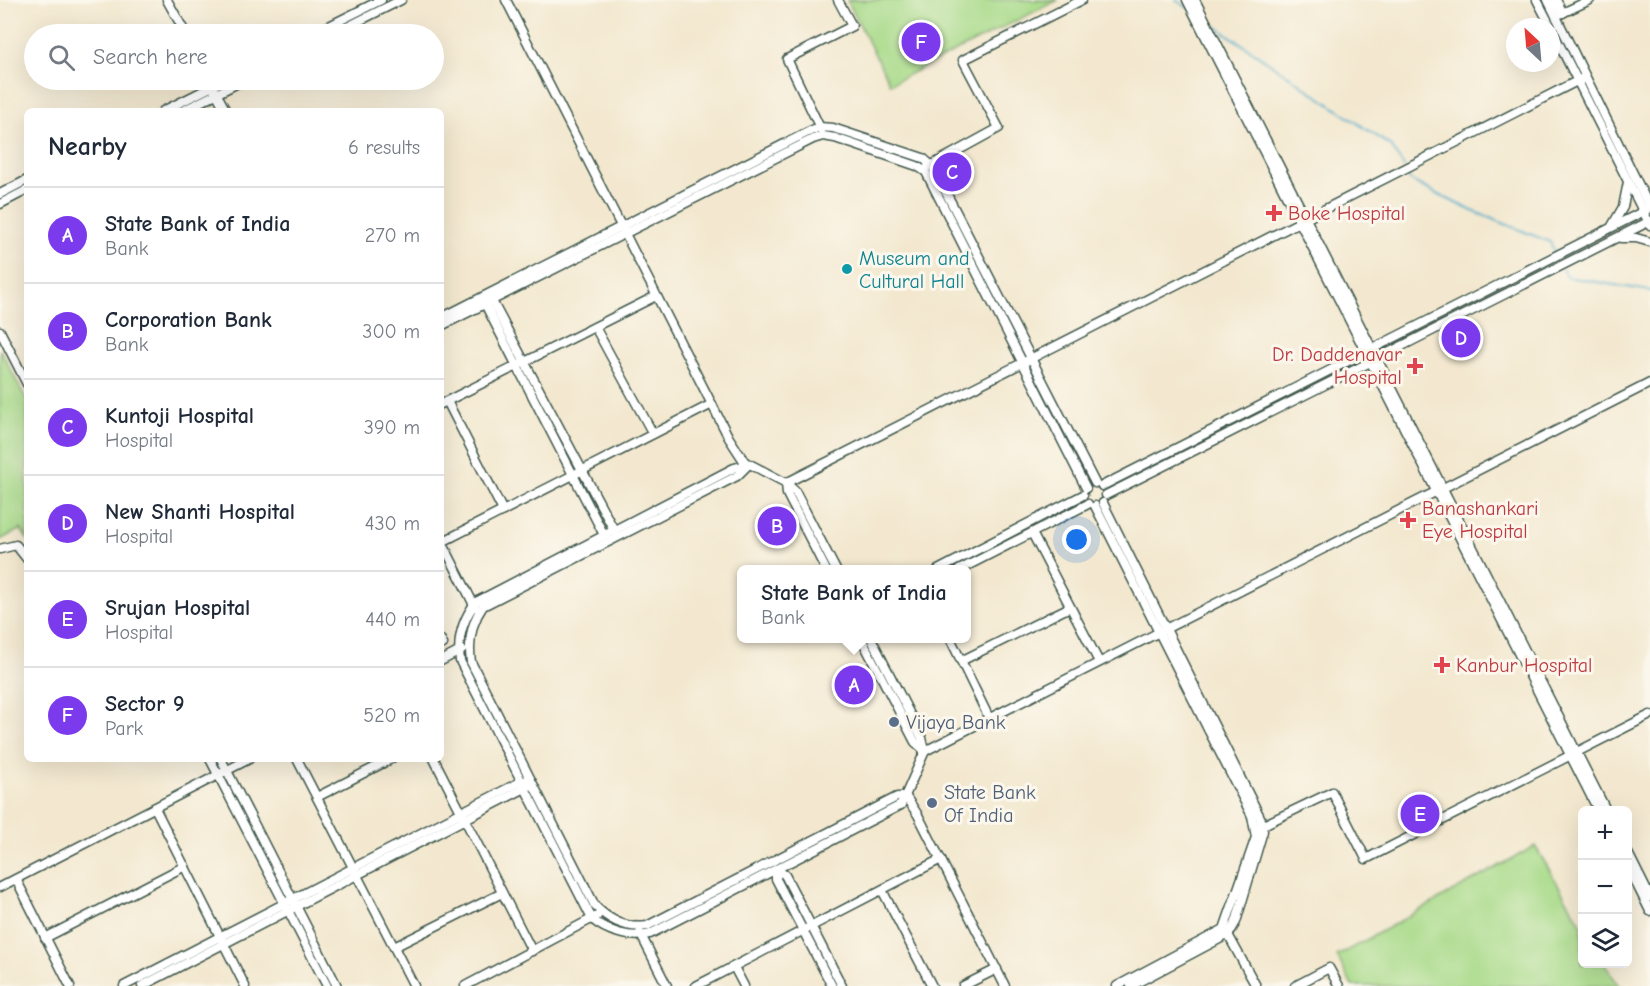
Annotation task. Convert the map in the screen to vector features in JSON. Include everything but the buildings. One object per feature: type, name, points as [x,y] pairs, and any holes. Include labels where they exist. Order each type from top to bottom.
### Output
[{"type":"street","points":[[167,0],[180,24]]},
{"type":"street","points":[[333,24],[381,0]]},
{"type":"street","points":[[353,24],[400,0]]},
{"type":"street","points":[[506,0],[729,438],[749,464],[795,490],[833,565]]},
{"type":"street","points":[[823,136],[788,59],[852,26],[838,0]]},
{"type":"street","points":[[622,230],[823,136],[927,168],[999,129],[963,60],[1082,0]]},
{"type":"street","points":[[1187,0],[1203,24],[1304,220],[1573,754],[1596,806]]},
{"type":"street","points":[[1537,0],[1546,18]]},
{"type":"street","points":[[1548,0],[1559,14]]},
{"type":"street","points":[[1556,0],[1581,78]]},
{"type":"street","points":[[1559,14],[1590,0]]},
{"type":"street","points":[[1196,3],[1203,24]]},
{"type":"street","points":[[969,565],[1098,502],[1650,222],[1648,209],[1581,78],[1560,42]]},
{"type":"street","points":[[786,483],[1581,78]]},
{"type":"street","points":[[169,108],[205,90]]},
{"type":"street","points":[[186,108],[208,90]]},
{"type":"street","points":[[215,90],[224,108]]},
{"type":"street","points":[[444,324],[819,127],[833,128],[923,158],[1026,361],[1084,491],[1098,502],[1260,817],[1258,827],[1262,839],[1236,922],[1227,931],[1131,986]]},
{"type":"street","points":[[1632,179],[1650,187]]},
{"type":"street","points":[[1610,228],[1623,207],[1632,179]]},
{"type":"street","points":[[0,194],[24,182]]},
{"type":"street","points":[[0,204],[24,192]]},
{"type":"street","points":[[947,565],[1084,491],[1369,351],[1648,209]]},
{"type":"street","points":[[1616,238],[1636,238],[1650,242]]},
{"type":"street","points":[[503,511],[444,403],[656,296]]},
{"type":"street","points":[[444,317],[487,300]]},
{"type":"street","points":[[487,300],[614,530]]},
{"type":"street","points":[[595,327],[654,434]]},
{"type":"street","points":[[0,331],[24,378]]},
{"type":"street","points":[[1026,361],[1099,485],[1098,502]]},
{"type":"street","points":[[521,364],[604,535]]},
{"type":"street","points":[[925,750],[1650,383]]},
{"type":"street","points":[[444,540],[712,405]]},
{"type":"street","points":[[749,464],[734,468],[604,535],[477,608],[468,614],[457,643],[460,661],[592,919],[604,927],[636,938],[641,937],[902,804],[925,750],[922,738],[873,643]]},
{"type":"street","points":[[477,608],[737,476],[749,464]]},
{"type":"street","points":[[786,483],[787,494],[823,565]]},
{"type":"street","points":[[1032,533],[1099,663]]},
{"type":"street","points":[[0,549],[16,545],[24,555]]},
{"type":"street","points":[[444,545],[477,608],[469,646],[471,662],[595,906],[602,914],[638,927],[647,926],[897,797],[906,797]]},
{"type":"street","points":[[961,661],[1070,607]]},
{"type":"street","points":[[863,643],[915,742],[925,750]]},
{"type":"street","points":[[952,643],[989,718]]},
{"type":"street","points":[[444,660],[469,646]]},
{"type":"street","points":[[1258,827],[1332,792],[1366,859],[1650,716]]},
{"type":"street","points":[[1573,754],[1604,806]]},
{"type":"street","points":[[213,762],[223,773],[291,905],[337,986]]},
{"type":"street","points":[[221,762],[223,773]]},
{"type":"street","points":[[0,887],[243,762]]},
{"type":"street","points":[[299,762],[414,986]]},
{"type":"street","points":[[317,797],[385,762]]},
{"type":"street","points":[[436,762],[532,951]]},
{"type":"street","points":[[124,986],[222,940],[533,782]]},
{"type":"street","points":[[906,797],[1005,986]]},
{"type":"street","points":[[155,808],[245,986]]},
{"type":"street","points":[[696,986],[941,860]]},
{"type":"street","points":[[1632,860],[1650,897]]},
{"type":"street","points":[[45,938],[185,866]]},
{"type":"street","points":[[776,869],[785,875],[832,986]]},
{"type":"street","points":[[1632,875],[1650,911]]},
{"type":"street","points":[[16,879],[70,986]]},
{"type":"street","points":[[882,890],[932,986]]},
{"type":"street","points":[[394,947],[502,893]]},
{"type":"street","points":[[291,905],[327,986]]},
{"type":"street","points":[[465,986],[602,914]]},
{"type":"street","points":[[638,927],[667,986]]},
{"type":"street","points":[[807,929],[842,986]]},
{"type":"street","points":[[1117,986],[1227,931]]},
{"type":"street","points":[[1227,931],[1256,986]]},
{"type":"street","points":[[142,986],[222,940]]},
{"type":"street","points":[[734,967],[744,986]]},
{"type":"street","points":[[1295,986],[1329,968],[1338,986]]},
{"type":"street","points":[[963,986],[997,969]]},
{"type":"green space","points":[[847,0],[1058,0],[890,84]]},
{"type":"green space","points":[[0,349],[24,395],[24,534],[21,529],[0,540]]},
{"type":"green space","points":[[1535,846],[1578,918],[1578,968],[1608,968],[1619,986],[1352,986],[1337,956]]},
{"type":"waterway","points":[[1176,0],[1188,8]]},
{"type":"waterway","points":[[1208,21],[1391,146],[1404,167]]},
{"type":"waterway","points":[[1406,172],[1409,179],[1415,183],[1470,210],[1550,242],[1555,253]]},
{"type":"waterway","points":[[1563,269],[1567,277],[1650,291]]},
{"type":"place","name":"Sector 9","points":[[921,42]]},
{"type":"place","name":"Kuntoji Hospital","points":[[952,172]]},
{"type":"place","name":"Boke Hospital","points":[[1274,213]]},
{"type":"place","name":"Museum and Cultural Hall","points":[[847,269]]},
{"type":"place","name":"New Shanti Hospital","points":[[1461,338]]},
{"type":"place","name":"Dr. Daddenavar Hospital","points":[[1415,366]]},
{"type":"place","name":"Banashankari Eye Hospital","points":[[1408,520]]},
{"type":"place","name":"Corporation Bank","points":[[777,526]]},
{"type":"place","name":"Kanbur Hospital","points":[[1442,665]]},
{"type":"place","name":"State Bank of India","points":[[854,685]]},
{"type":"place","name":"Vijaya Bank","points":[[894,722]]},
{"type":"place","name":"State Bank Of India","points":[[932,803]]},
{"type":"place","name":"Srujan Hospital","points":[[1420,814]]}]
